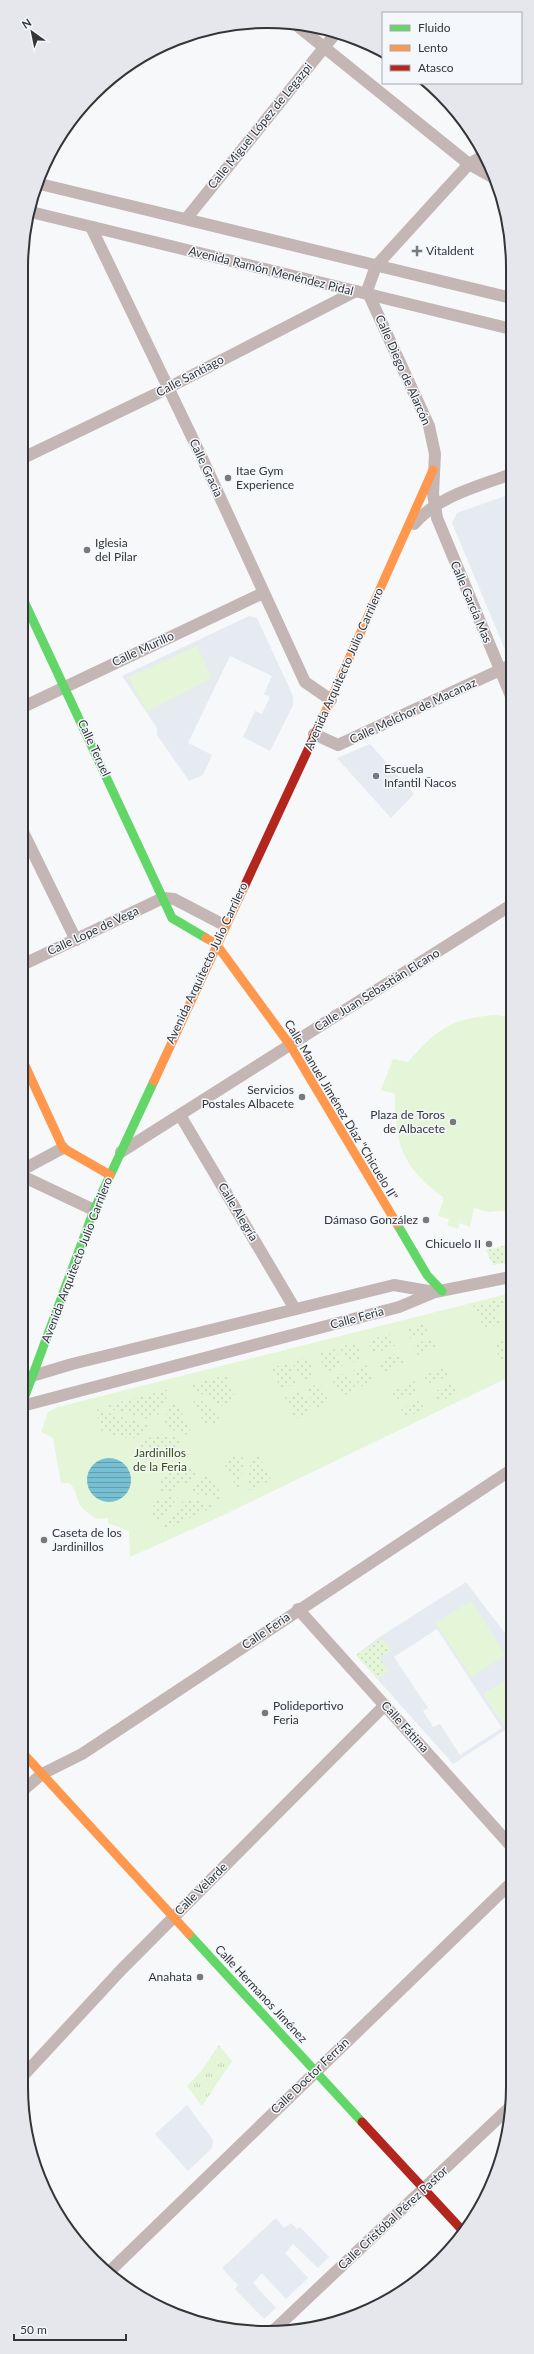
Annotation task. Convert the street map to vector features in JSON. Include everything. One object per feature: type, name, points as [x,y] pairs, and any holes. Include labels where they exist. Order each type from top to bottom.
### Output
[{"type":"street","points":[[303,31],[469,164],[487,174]]},
{"type":"street","name":"Calle Miguel López de Legazpi","points":[[186,219],[333,37]]},
{"type":"street","points":[[376,266],[469,164],[479,158]]},
{"type":"street","points":[[43,185],[506,297]]},
{"type":"street","name":"Avenida Ramón Menéndez Pidal","points":[[34,213],[364,291],[506,328]]},
{"type":"street","name":"Calle Gracia","points":[[91,227],[168,387],[305,682],[331,700]]},
{"type":"street","name":"Avenida Ramón Menéndez Pidal","points":[[364,291],[376,266]]},
{"type":"street","name":"Calle Santiago","points":[[28,456],[364,291]]},
{"type":"street","name":"Calle Diego de Alarcón","points":[[364,291],[429,426],[435,454]]},
{"type":"street","name":"Avenida Arquitecto Julio Carrilero","points":[[435,454],[433,470],[435,506]]},
{"type":"street","name":"Avenida Arquitecto Julio Carrilero","points":[[28,1375],[94,1210],[224,925],[331,700],[394,557],[408,530],[433,470]]},
{"type":"street","name":"Avenida Arquitecto Julio Carrilero","points":[[408,530],[422,514],[435,506],[459,493],[506,476]]},
{"type":"street","name":"Calle García Mas","points":[[435,506],[441,530],[505,668]]},
{"type":"street","name":"Calle Murillo","points":[[28,704],[64,686],[263,593]]},
{"type":"street","name":"Calle Teruel","points":[[28,610],[172,918],[216,944]]},
{"type":"street","name":"Calle Melchor de Macanaz","points":[[314,734],[338,745],[505,668]]},
{"type":"street","points":[[28,842],[76,940]]},
{"type":"street","points":[[163,898],[174,899],[224,925]]},
{"type":"street","name":"Calle Lope de Vega","points":[[28,962],[163,898]]},
{"type":"street","name":"Calle Juan Sebastián Elcano","points":[[120,1152],[506,908]]},
{"type":"street","name":"Calle Manuel Jiménez Díaz \"Chicuelo II\"","points":[[216,944],[290,1045],[427,1275],[439,1292]]},
{"type":"street","points":[[28,1072],[63,1148],[110,1175]]},
{"type":"street","name":"Calle Alegría","points":[[180,1115],[295,1309]]},
{"type":"street","points":[[28,1167],[63,1148]]},
{"type":"street","points":[[28,1179],[94,1210]]},
{"type":"street","name":"Calle Feria","points":[[28,1403],[398,1307],[439,1292],[506,1278]]},
{"type":"street","name":"Calle Feria","points":[[28,1378],[394,1285],[439,1292]]},
{"type":"street","name":"Calle Feria","points":[[28,1786],[42,1774],[82,1754],[298,1609],[506,1473]]},
{"type":"street","name":"Calle Fátima","points":[[298,1609],[506,1840]]},
{"type":"street","name":"Calle Velarde","points":[[28,2070],[104,1987],[385,1705]]},
{"type":"street","points":[[28,1759],[42,1774]]},
{"type":"street","name":"Calle Hermanos Jiménez","points":[[42,1774],[460,2228]]},
{"type":"street","name":"Calle Doctor Ferrán","points":[[112,2269],[506,1888]]},
{"type":"street","name":"Calle Cristóbal Pérez Pastor","points":[[279,2325],[504,2112]]},
{"type":"shaded area","points":[[506,496],[506,652],[452,523],[457,513]]},
{"type":"shaded area","points":[[249,616],[257,618],[293,696],[293,705],[270,751],[243,737],[255,711],[262,714],[270,697],[264,694],[272,676],[230,656],[188,743],[212,755],[203,775],[189,781],[157,735],[157,728],[122,676]]},
{"type":"shaded area","name":"Escuela Infantil Ñacos","points":[[370,744],[414,794],[391,818],[337,758]]},
{"type":"shaded area","points":[[466,1582],[506,1634],[506,1680],[484,1694],[506,1727],[506,1729],[453,1764],[356,1655],[381,1636]],"holes":[[[437,1629],[502,1728],[460,1755],[440,1724],[433,1727],[423,1711],[428,1708],[394,1657]]]},
{"type":"shaded area","points":[[187,2105],[213,2140],[212,2148],[188,2171],[155,2134]]},
{"type":"shaded area","points":[[276,2218],[284,2228],[291,2223],[297,2229],[300,2227],[329,2257],[318,2268],[293,2244],[285,2253],[308,2278],[286,2299],[262,2273],[253,2283],[276,2308],[264,2319],[235,2289],[238,2285],[222,2268]]},
{"type":"green space","points":[[197,646],[212,678],[146,712],[129,677]]},
{"type":"green space","name":"Plaza de Toros de Albacete","points":[[495,1015],[506,1016],[506,1210],[488,1212],[474,1208],[470,1227],[460,1223],[458,1229],[447,1225],[449,1219],[438,1216],[444,1198],[430,1187],[410,1165],[399,1141],[395,1112],[395,1094],[381,1090],[393,1059],[408,1062],[436,1034],[455,1023],[466,1019]]},
{"type":"green space","points":[[506,1245],[506,1263],[493,1265],[486,1250]]},
{"type":"green space","name":"Jardinillos de la Feria","points":[[506,1294],[506,1378],[215,1519],[130,1557],[129,1531],[108,1523],[108,1518],[97,1519],[88,1513],[80,1505],[72,1486],[70,1484],[61,1483],[53,1438],[41,1432],[48,1412],[58,1407]]},
{"type":"green space","points":[[506,1298],[506,1305],[496,1308],[500,1324],[484,1328],[473,1306]]},
{"type":"green space","points":[[424,1324],[428,1333],[411,1339],[406,1330]]},
{"type":"green space","points":[[390,1334],[396,1345],[374,1354],[368,1340]]},
{"type":"green space","points":[[432,1337],[436,1346],[418,1355],[412,1346]]},
{"type":"green space","points":[[506,1340],[506,1369],[493,1345]]},
{"type":"green space","points":[[356,1342],[363,1358],[348,1364],[340,1347]]},
{"type":"green space","points":[[335,1349],[343,1365],[327,1372],[318,1354]]},
{"type":"green space","points":[[399,1352],[404,1362],[383,1373],[378,1363]]},
{"type":"green space","points":[[307,1357],[316,1376],[301,1381],[292,1362]]},
{"type":"green space","points":[[288,1363],[297,1383],[281,1389],[271,1368]]},
{"type":"green space","points":[[367,1365],[373,1380],[360,1387],[352,1371]]},
{"type":"green space","points":[[444,1366],[449,1375],[429,1385],[424,1376]]},
{"type":"green space","points":[[347,1372],[356,1389],[341,1397],[332,1379]]},
{"type":"green space","points":[[226,1375],[236,1400],[224,1407],[188,1386]]},
{"type":"green space","points":[[414,1381],[419,1390],[397,1402],[392,1392]]},
{"type":"green space","points":[[320,1383],[329,1402],[316,1409],[306,1389]]},
{"type":"green space","points":[[453,1383],[458,1393],[439,1402],[434,1392]]},
{"type":"green space","points":[[170,1389],[159,1414],[148,1419],[110,1409],[109,1405]]},
{"type":"green space","points":[[302,1391],[312,1411],[295,1419],[285,1397]]},
{"type":"green space","points":[[190,1394],[220,1412],[217,1425],[204,1423]]},
{"type":"green space","points":[[174,1398],[190,1430],[186,1435],[168,1428],[164,1419]]},
{"type":"green space","points":[[422,1399],[426,1408],[406,1418],[401,1409]]},
{"type":"green space","points":[[96,1409],[151,1426],[152,1428],[132,1439],[102,1432]]},
{"type":"green space","points":[[164,1434],[183,1440],[181,1446],[149,1458],[138,1441]]},
{"type":"green space","points":[[257,1454],[271,1480],[247,1491],[251,1458]]},
{"type":"green space","points":[[232,1455],[244,1458],[239,1491],[225,1467]]},
{"type":"green space","points":[[189,1467],[196,1473],[187,1484],[180,1484],[175,1490],[159,1495],[159,1477]]},
{"type":"green space","points":[[203,1475],[210,1475],[225,1501],[193,1493],[192,1488]]},
{"type":"green space","points":[[173,1496],[178,1497],[157,1525],[150,1512],[157,1500]]},
{"type":"green space","points":[[191,1499],[215,1506],[163,1531],[162,1528],[183,1501]]},
{"type":"green space","points":[[471,1601],[506,1655],[471,1677],[436,1623]]},
{"type":"green space","points":[[383,1638],[391,1651],[379,1658],[389,1671],[378,1679],[356,1655]]},
{"type":"green space","points":[[506,1680],[506,1727],[484,1694]]},
{"type":"green space","points":[[219,2045],[232,2061],[202,2106],[187,2086],[202,2070]]},
{"type":"water","points":[[105,1458],[113,1458],[125,1464],[131,1476],[131,1484],[125,1496],[113,1502],[105,1502],[93,1496],[87,1484],[87,1476],[93,1464]]},
{"type":"traffic: fast","points":[[28,610],[172,918],[206,938]]},
{"type":"traffic: fast","points":[[28,1388],[94,1210],[154,1081]]},
{"type":"traffic: fast","points":[[397,1224],[427,1275],[442,1291]]},
{"type":"traffic: fast","points":[[189,1934],[362,2122]]},
{"type":"traffic: slow","points":[[319,726],[433,470]]},
{"type":"traffic: slow","points":[[154,1081],[245,885]]},
{"type":"traffic: slow","points":[[206,938],[216,944],[290,1045],[397,1224]]},
{"type":"traffic: slow","points":[[28,1072],[63,1148],[110,1175]]},
{"type":"traffic: slow","points":[[28,1759],[189,1934]]},
{"type":"traffic: jam","points":[[245,885],[319,726]]},
{"type":"traffic: jam","points":[[362,2122],[460,2228]]},
{"type":"place","name":"Vitaldent","points":[[417,251]]},
{"type":"place","name":"Itae Gym Experience","points":[[228,478]]},
{"type":"place","name":"Iglesia del Pilar","points":[[87,550]]},
{"type":"place","name":"Escuela Infantil Ñacos","points":[[376,776]]},
{"type":"place","name":"Servicios Postales Albacete","points":[[302,1097]]},
{"type":"place","name":"Plaza de Toros de Albacete","points":[[453,1122]]},
{"type":"place","name":"Dámaso González","points":[[426,1220]]},
{"type":"place","name":"Chicuelo II","points":[[489,1244]]},
{"type":"place","name":"Caseta de los Jardinillos","points":[[44,1540]]},
{"type":"place","name":"Polideportivo Feria","points":[[265,1713]]},
{"type":"place","name":"Anahata","points":[[200,1977]]}]
